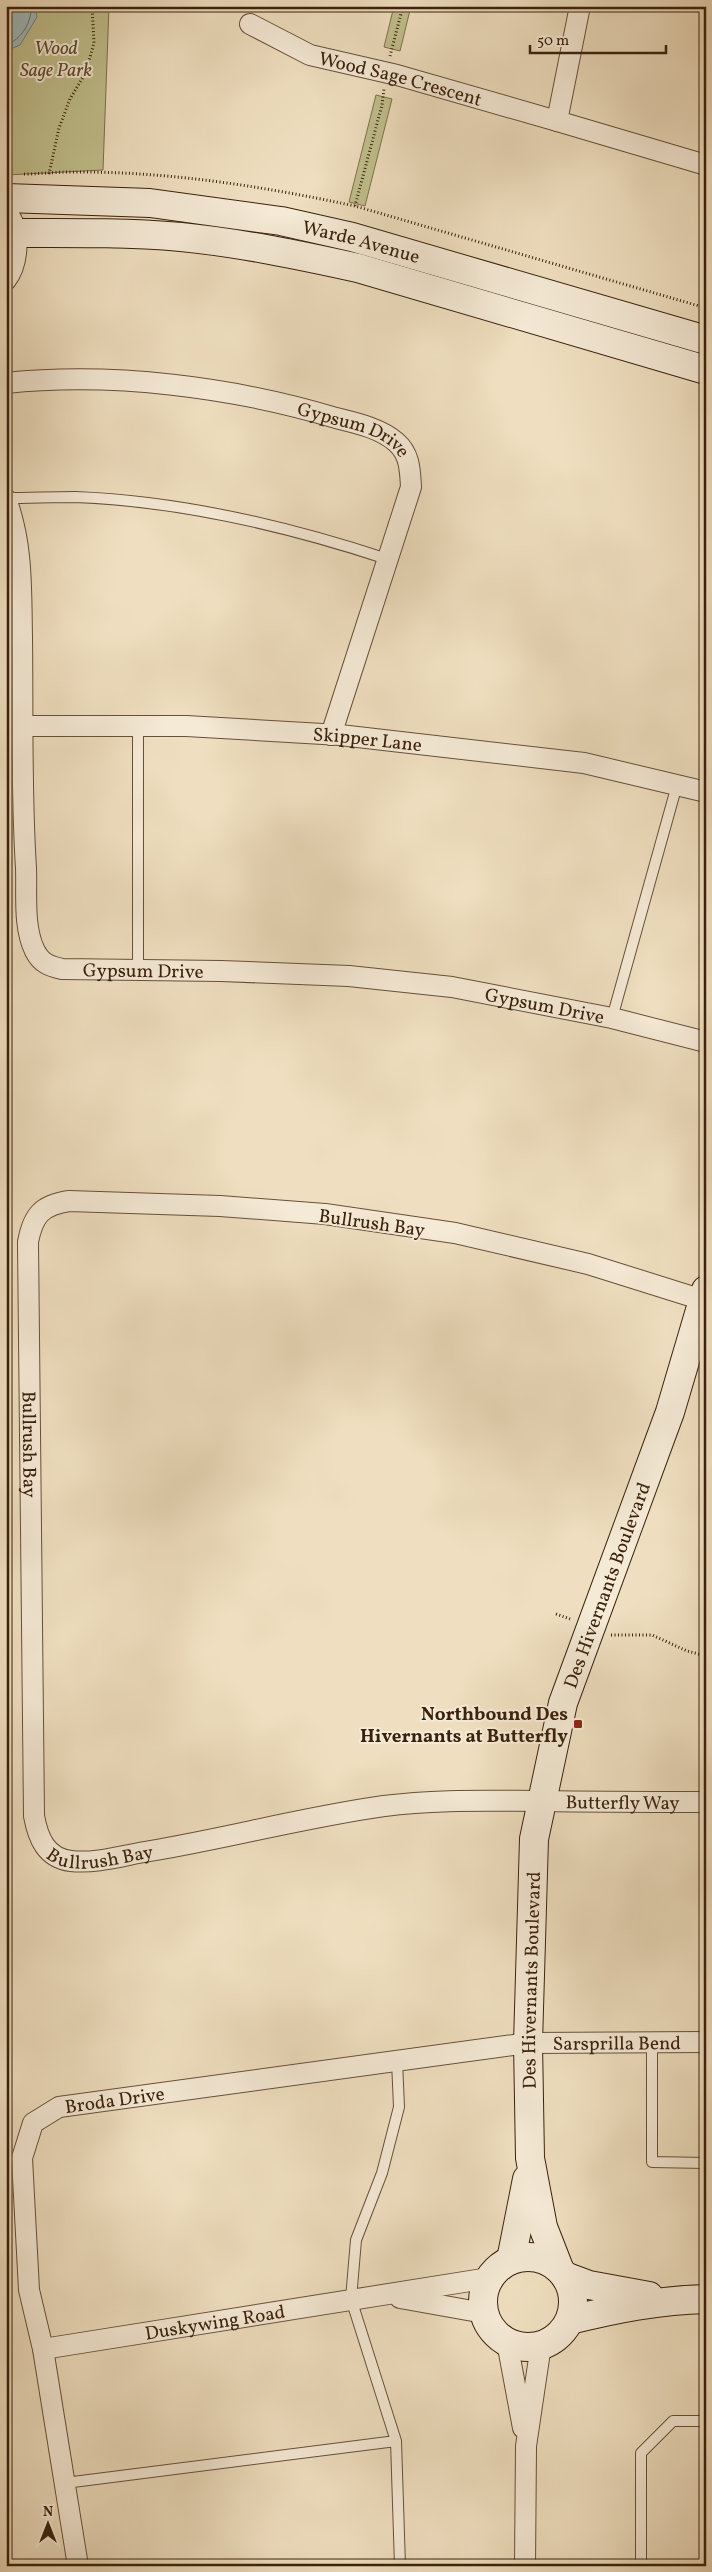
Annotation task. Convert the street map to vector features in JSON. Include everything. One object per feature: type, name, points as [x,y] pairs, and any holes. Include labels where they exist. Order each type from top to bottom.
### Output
[{"type":"street","points":[[557,122],[580,6]]},
{"type":"street","name":"Wood Sage Crescent","points":[[250,24],[310,56],[386,73],[706,165]]},
{"type":"street","name":"Warde Avenue","points":[[10,186],[281,221],[352,237],[706,340]]},
{"type":"street","points":[[6,280],[15,262],[10,226]]},
{"type":"street","name":"Warde Avenue","points":[[10,226],[180,237],[241,244],[299,255],[358,268],[706,370]]},
{"type":"street","name":"Gypsum Drive","points":[[6,383],[28,381],[149,383],[209,390],[324,414],[384,434],[396,442],[407,456],[411,487],[331,734]]},
{"type":"street","name":"Gypsum Drive","points":[[6,499],[15,524],[21,572],[24,726],[23,830],[28,925],[34,949],[40,960],[50,966],[62,969],[358,977],[452,986],[612,1018],[706,1042]]},
{"type":"street","name":"Skipper Lane","points":[[24,726],[186,726],[331,734],[584,763],[706,792]]},
{"type":"street","name":"Bullrush Bay","points":[[541,1801],[455,1800],[385,1806],[317,1817],[214,1840],[96,1860],[72,1861],[60,1858],[47,1851],[37,1833],[34,1816],[27,1267],[31,1225],[40,1212],[53,1203],[69,1201],[220,1206],[325,1214],[454,1233],[588,1264],[705,1298]]},
{"type":"street","name":"Des Hivernants Boulevard","points":[[562,2272],[543,2228],[530,2158],[528,2043],[531,1879],[534,1839],[563,1704],[670,1412],[705,1298]]},
{"type":"street","name":"Butterfly Way","points":[[541,1801],[706,1802]]},
{"type":"street","name":"Sarsprilla Bend","points":[[528,2043],[706,2042]]},
{"type":"street","name":"Broda Drive","points":[[78,2566],[43,2349],[29,2290],[22,2158],[34,2123],[59,2107],[528,2043]]},
{"type":"street","name":"Des Hivernants Boulevard","points":[[511,2260],[530,2158]]},
{"type":"street","points":[[562,2272],[573,2297],[570,2320],[558,2336],[541,2345],[520,2346],[507,2342],[495,2333],[484,2313],[484,2291],[489,2278],[499,2267],[511,2260],[536,2257],[589,2285],[676,2300]]},
{"type":"street","name":"Duskywing Road","points":[[43,2349],[489,2278]]},
{"type":"street","name":"Duskywing Road","points":[[385,2295],[484,2313]]},
{"type":"street","points":[[570,2320],[621,2308],[676,2300],[706,2300]]},
{"type":"street","points":[[507,2342],[526,2446]]},
{"type":"street","points":[[524,2566],[526,2446],[541,2345]]},
{"type":"lane","points":[[6,499],[75,497],[153,504],[239,518],[331,541],[387,560]]},
{"type":"lane","points":[[138,726],[138,970]]},
{"type":"lane","points":[[612,1018],[677,784]]},
{"type":"lane","points":[[652,2043],[652,2162],[706,2163]]},
{"type":"lane","points":[[397,2061],[399,2107],[382,2173],[356,2240],[351,2299],[396,2441],[400,2566]]},
{"type":"lane","points":[[641,2566],[641,2453],[673,2421],[706,2421]]},
{"type":"lane","points":[[65,2483],[396,2441]]},
{"type":"path","points":[[10,186],[49,174],[59,128],[70,99],[86,72],[94,43],[92,6]]},
{"type":"path","points":[[355,206],[382,105],[386,73],[403,6]]},
{"type":"path","points":[[590,1627],[610,1635],[652,1635],[687,1651],[706,1656]]},
{"type":"green space","name":"Wood Sage Park","points":[[6,6],[109,6],[103,170],[6,175]]},
{"type":"green space","points":[[394,6],[411,6],[400,51],[384,47]]},
{"type":"green space","points":[[376,95],[392,99],[365,206],[349,202]]},
{"type":"water","points":[[6,6],[35,6],[37,17],[20,45],[6,51]]},
{"type":"place","name":"Northbound Des Hivernants at Butterfly","points":[[578,1724]]}]
